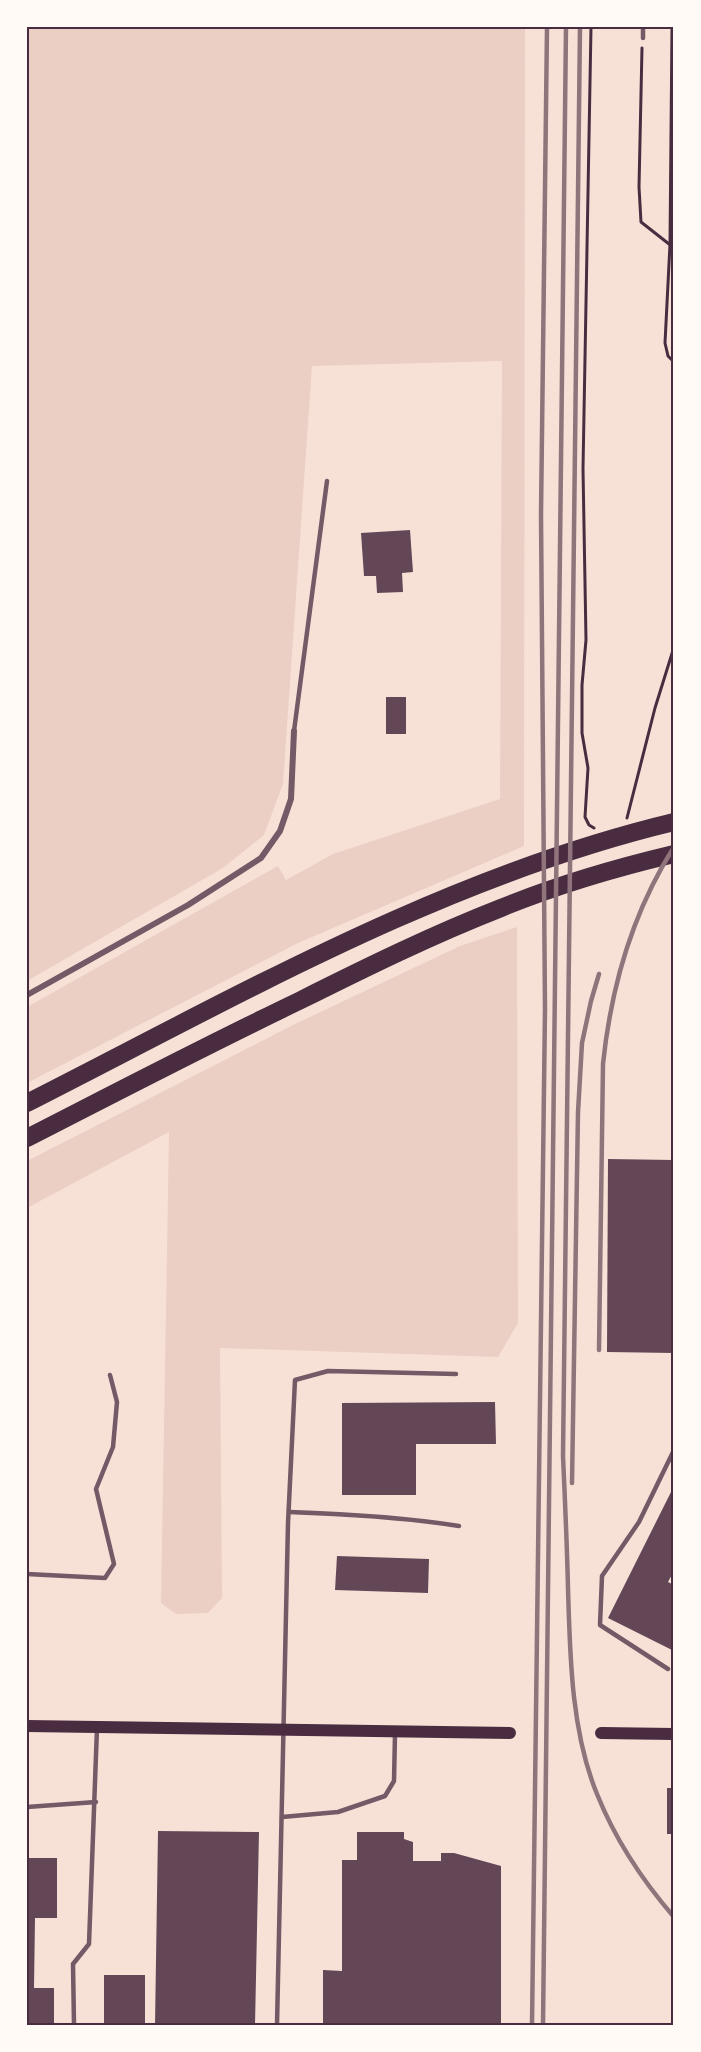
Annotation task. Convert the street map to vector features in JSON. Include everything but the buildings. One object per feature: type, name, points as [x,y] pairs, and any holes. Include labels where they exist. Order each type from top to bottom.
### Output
[{"type":"highway","points":[[27,1103],[379,926],[463,889],[541,860],[614,837],[674,822]]},
{"type":"highway","points":[[27,1138],[222,1038],[394,954],[457,926],[560,886],[674,854]]},
{"type":"main road","points":[[27,1726],[510,1732]]},
{"type":"main road","points":[[601,1733],[674,1734]]},
{"type":"street","points":[[27,995],[188,905],[261,858],[280,831],[291,799],[294,731]]},
{"type":"lane","points":[[643,27],[643,38]]},
{"type":"lane","points":[[294,731],[327,481]]},
{"type":"lane","points":[[277,2025],[289,1512],[295,1380],[328,1371],[456,1374]]},
{"type":"lane","points":[[27,1574],[105,1578],[114,1564],[96,1489],[113,1447],[117,1402],[110,1376]]},
{"type":"lane","points":[[668,1669],[600,1625],[602,1576],[639,1522],[674,1450]]},
{"type":"lane","points":[[289,1512],[370,1516],[459,1526]]},
{"type":"lane","points":[[74,2025],[73,1964],[89,1944],[97,1728]]},
{"type":"lane","points":[[282,1817],[338,1812],[385,1796],[394,1780],[395,1731]]},
{"type":"lane","points":[[27,1807],[96,1802]]},
{"type":"path","points":[[591,27],[583,469],[586,640],[582,685],[582,733],[588,768],[585,817],[589,825],[596,829]]},
{"type":"path","points":[[672,27],[670,244],[665,344],[668,356],[674,362]]},
{"type":"path","points":[[643,38],[639,187],[641,222],[670,244]]},
{"type":"path","points":[[623,823],[628,817],[655,708],[674,647]]},
{"type":"shaded area","points":[[27,27],[525,27],[524,846],[298,943],[27,1083],[27,1007],[278,866],[286,880],[333,854],[500,799],[502,361],[312,366],[283,784],[264,835],[223,868],[27,981]]},
{"type":"shaded area","points":[[517,927],[518,1323],[498,1357],[220,1348],[222,1598],[208,1613],[176,1614],[161,1603],[169,1132],[27,1208],[27,1161],[295,1024],[460,946]]},
{"type":"railway","points":[[532,2025],[545,1009],[541,515],[547,27]]},
{"type":"railway","points":[[543,2025],[566,27]]},
{"type":"railway","points":[[580,27],[563,1456],[570,1640],[577,1719],[588,1770],[597,1794],[630,1858],[674,1917]]},
{"type":"railway","points":[[599,1350],[603,1064],[607,1035],[618,979],[635,924],[659,872],[674,847]]},
{"type":"railway","points":[[572,1483],[578,1112],[582,1043],[599,974]]}]
